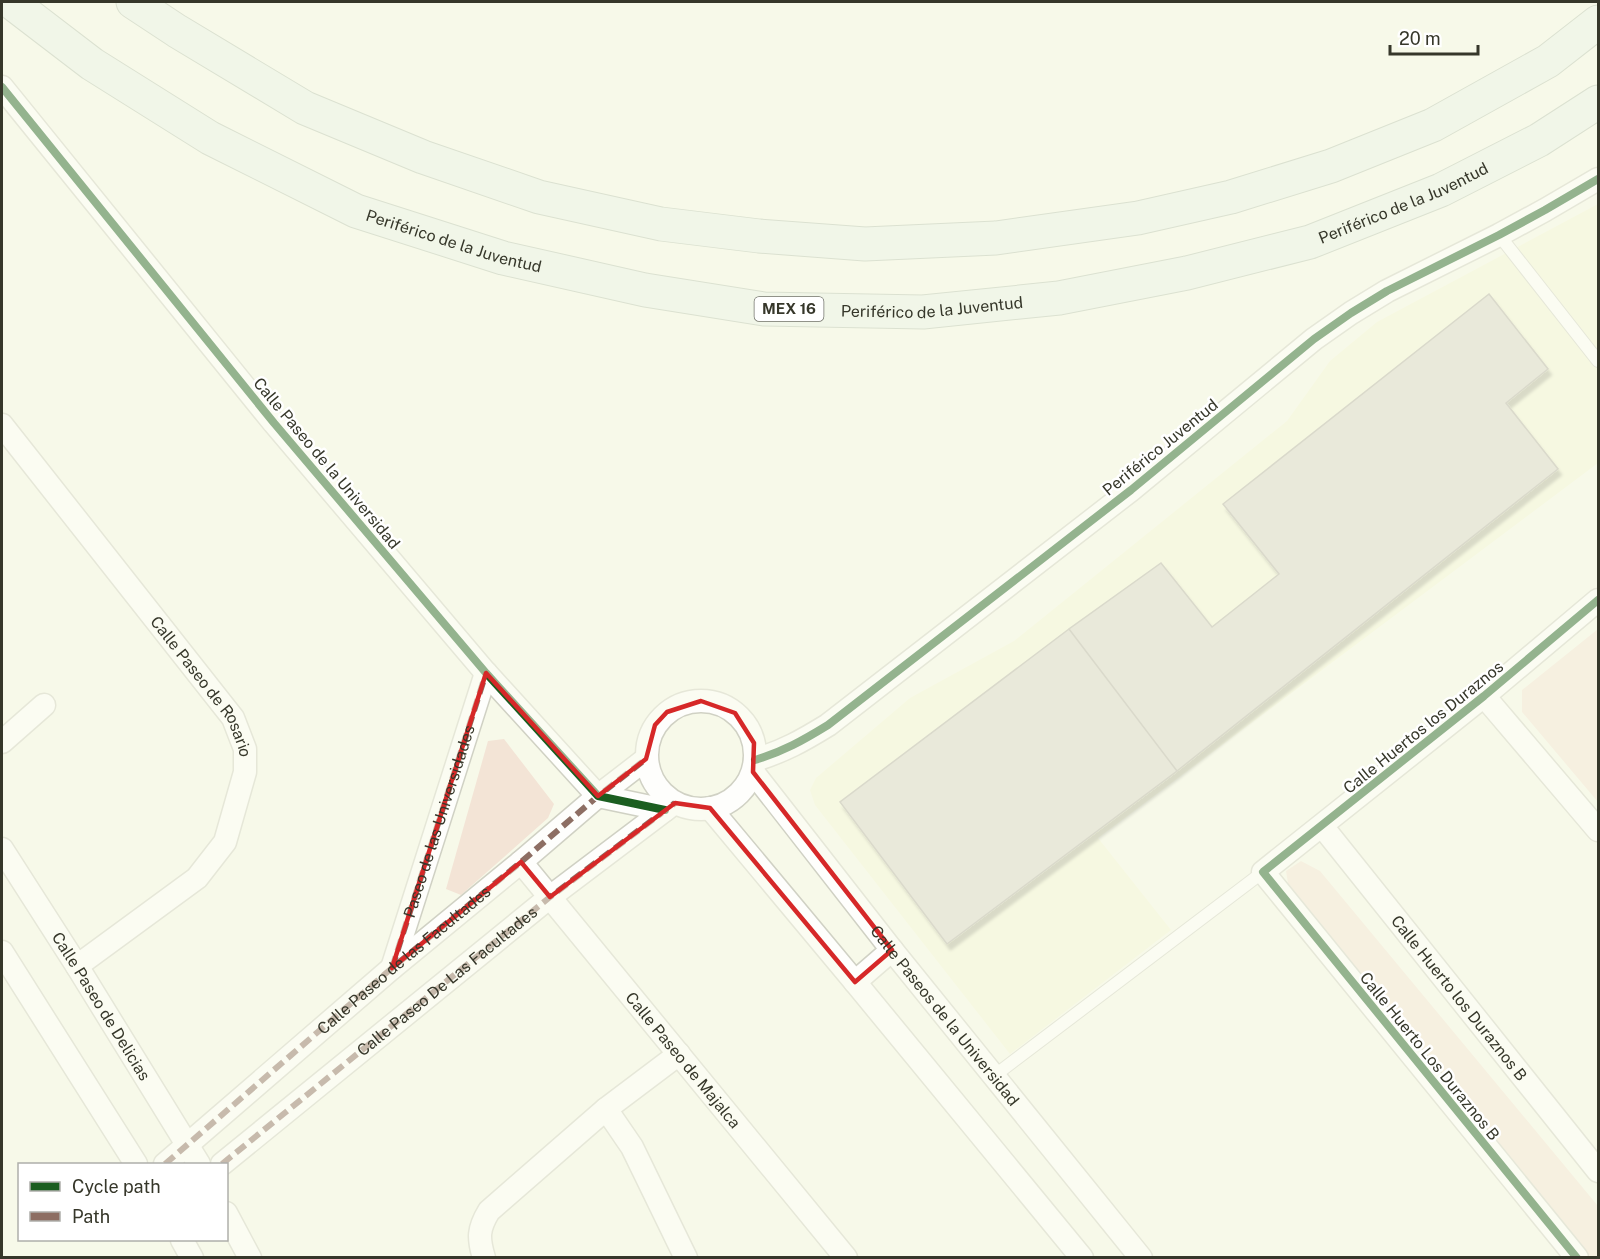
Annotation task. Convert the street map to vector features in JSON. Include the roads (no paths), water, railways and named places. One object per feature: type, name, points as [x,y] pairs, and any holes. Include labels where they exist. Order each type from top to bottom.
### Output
[{"type":"highway","name":"Periférico de la Juventud","points":[[11,2],[92,64],[210,138],[356,211],[503,258],[645,290],[764,309],[923,312],[1059,298],[1187,273],[1310,242],[1441,190],[1539,140],[1599,102]]},
{"type":"highway","points":[[133,2],[305,108],[423,157],[539,197],[661,224],[759,236],[866,244],[996,238],[1138,218],[1231,197],[1331,166],[1433,125],[1548,61],[1599,22]]},
{"type":"street","name":"Calle Paseo de la Universidad","points":[[2,87],[274,423],[486,673],[598,796]]},
{"type":"street","name":"Periférico Juventud","points":[[754,766],[828,725],[1131,490],[1314,339],[1351,313],[1387,291],[1499,235],[1599,179]]},
{"type":"street","name":"Calle Paseo de Rosario","points":[[4,432],[233,718],[245,749],[244,772],[225,842],[197,878],[77,966]]},
{"type":"street","name":"Calle Huertos los Duraznos","points":[[1263,872],[1484,696],[1599,600]]},
{"type":"street","name":"Paseo de las Universidades","points":[[392,968],[486,673]]},
{"type":"street","points":[[1484,696],[1599,830]]},
{"type":"street","points":[[598,796],[670,806],[692,809],[724,804],[737,796],[746,785],[754,766],[753,742],[746,726],[735,713],[719,704],[701,701],[683,704],[667,712],[655,725],[648,742],[646,759],[651,777],[670,806]]},
{"type":"street","points":[[2,742],[44,705]]},
{"type":"street","name":"Calle Paseo de las Facultades","points":[[168,1163],[193,1155],[392,968],[598,796],[646,759]]},
{"type":"street","name":"Calle Paseos de la Universidad","points":[[754,766],[892,950],[1141,1257]]},
{"type":"street","name":"Calle Paseo De Las Facultades","points":[[223,1163],[549,897],[670,806]]},
{"type":"street","points":[[710,808],[1082,1257]]},
{"type":"street","name":"Calle Huerto los Duraznos B","points":[[1322,825],[1599,1171]]},
{"type":"street","name":"Calle Paseo de Delicias","points":[[2,849],[193,1155]]},
{"type":"street","name":"Calle Paseo de Majalca","points":[[521,862],[846,1257]]},
{"type":"street","name":"Calle Huerto Los Duraznos B","points":[[1263,872],[1577,1257]]},
{"type":"street","points":[[855,982],[892,950]]},
{"type":"street","points":[[2,952],[135,1163]]},
{"type":"street","points":[[484,1257],[479,1235],[482,1222],[489,1211],[606,1110],[679,1054]]},
{"type":"street","points":[[606,1110],[632,1147],[686,1257]]},
{"type":"street","points":[[228,1217],[250,1257]]},
{"type":"street","points":[[183,1241],[192,1257]]},
{"type":"lane","points":[[1499,235],[1599,361]]},
{"type":"lane","name":"Calle Huertos los Duraznos","points":[[994,1076],[1263,872]]}]
